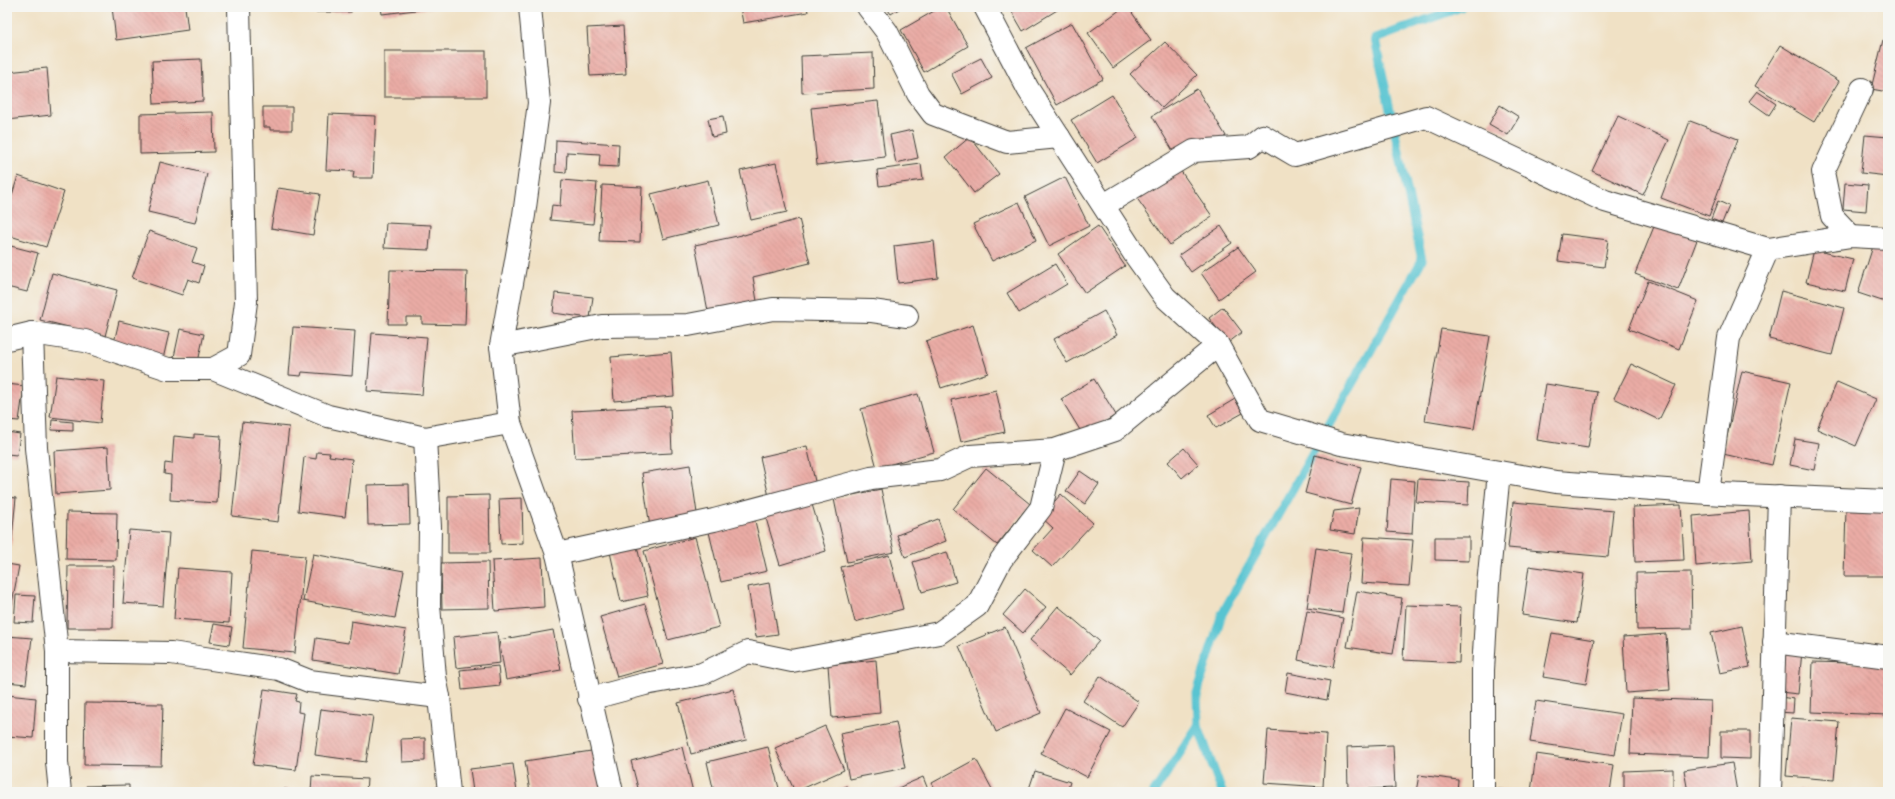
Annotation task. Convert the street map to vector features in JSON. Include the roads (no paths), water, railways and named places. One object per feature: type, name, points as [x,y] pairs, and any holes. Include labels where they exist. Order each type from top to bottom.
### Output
[{"type":"street","points":[[213,369],[239,355],[246,302],[239,7]]},
{"type":"street","points":[[530,7],[539,103],[524,215],[501,346],[510,423],[557,554],[589,699],[612,792]]},
{"type":"street","points":[[868,7],[887,32],[918,94],[933,114],[1007,142],[1059,137]]},
{"type":"street","points":[[985,7],[1028,90],[1135,255],[1165,297],[1218,345],[1260,420],[1341,444],[1556,482],[1708,493],[1888,501]]},
{"type":"street","points":[[1851,236],[1832,216],[1823,172],[1862,89]]},
{"type":"street","points":[[1104,205],[1194,152],[1249,147],[1263,136],[1295,155],[1426,117],[1605,201],[1768,249],[1851,236],[1888,238]]},
{"type":"street","points":[[1708,493],[1729,338],[1768,249]]},
{"type":"street","points":[[501,346],[602,326],[688,325],[773,310],[872,311],[906,316]]},
{"type":"street","points":[[32,333],[36,448],[57,651],[57,762],[60,792]]},
{"type":"street","points":[[7,339],[32,333],[85,341],[168,369],[213,369],[328,416],[425,438],[510,423]]},
{"type":"street","points":[[557,554],[714,520],[871,478],[940,470],[970,456],[1055,450],[1116,430],[1218,345]]},
{"type":"street","points":[[425,438],[430,527],[429,605],[435,677],[439,697],[449,792]]},
{"type":"street","points":[[589,699],[645,684],[702,674],[748,652],[792,661],[939,634],[977,606],[1000,560],[1041,508],[1055,450]]},
{"type":"street","points":[[1483,792],[1483,670],[1488,585],[1499,472]]},
{"type":"street","points":[[1770,792],[1779,496]]},
{"type":"street","points":[[1774,642],[1888,657]]},
{"type":"street","points":[[57,651],[171,653],[279,669],[309,681],[439,697]]},
{"type":"waterway","points":[[1154,792],[1198,726],[1197,693],[1222,614],[1422,260],[1375,39],[1461,7]]},
{"type":"waterway","points":[[1198,726],[1222,792]]}]
